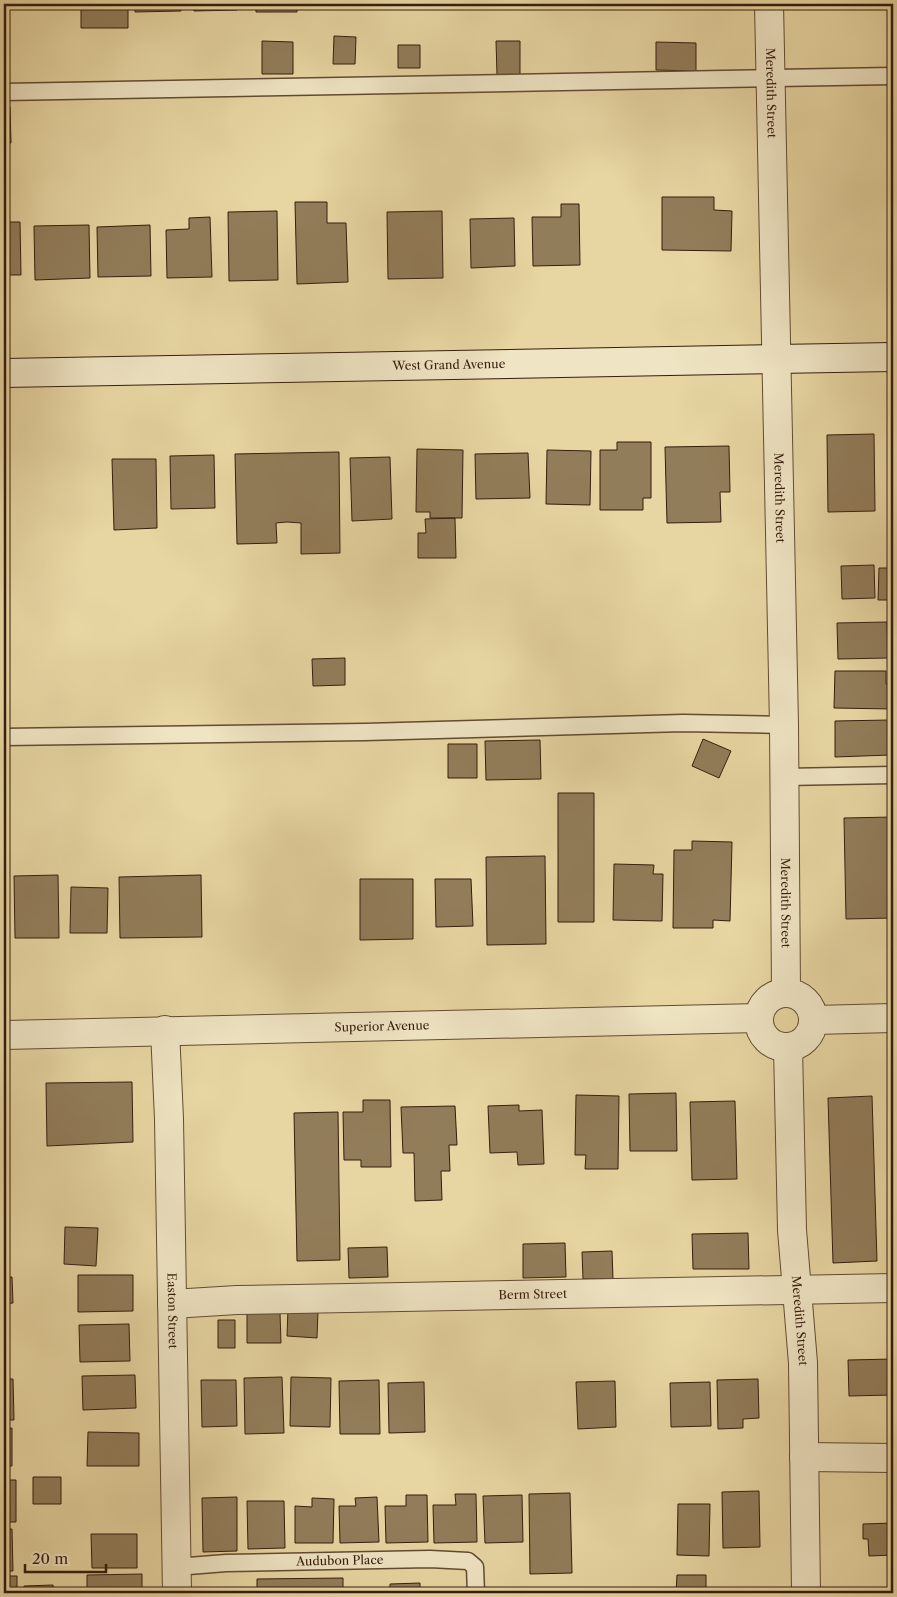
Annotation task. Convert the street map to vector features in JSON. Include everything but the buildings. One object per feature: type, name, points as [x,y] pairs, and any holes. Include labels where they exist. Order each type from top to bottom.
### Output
[{"type":"street","name":"Meredith Street","points":[[769,4],[784,725],[786,992]]},
{"type":"street","name":"West Grand Avenue","points":[[4,373],[893,357]]},
{"type":"street","points":[[786,992],[796,994],[805,1000],[812,1009],[814,1020],[810,1033],[802,1043],[788,1048],[777,1046],[767,1040],[760,1030],[759,1018],[761,1008],[767,1000],[786,992]]},
{"type":"street","name":"Superior Avenue","points":[[4,1035],[759,1018]]},
{"type":"street","points":[[814,1020],[893,1018]]},
{"type":"street","name":"Easton Street","points":[[165,1030],[169,1119],[177,1580]]},
{"type":"street","name":"Meredith Street","points":[[788,1048],[792,1230],[803,1363],[806,1593]]},
{"type":"street","name":"Berm Street","points":[[172,1304],[237,1300],[893,1288]]},
{"type":"street","points":[[804,1458],[893,1458]]},
{"type":"lane","points":[[4,92],[893,76]]},
{"type":"lane","points":[[4,737],[365,732],[683,723],[784,725]]},
{"type":"lane","points":[[784,777],[893,775]]},
{"type":"lane","name":"Audubon Place","points":[[177,1580],[246,1563],[430,1559],[468,1560],[475,1567],[476,1593]]}]
